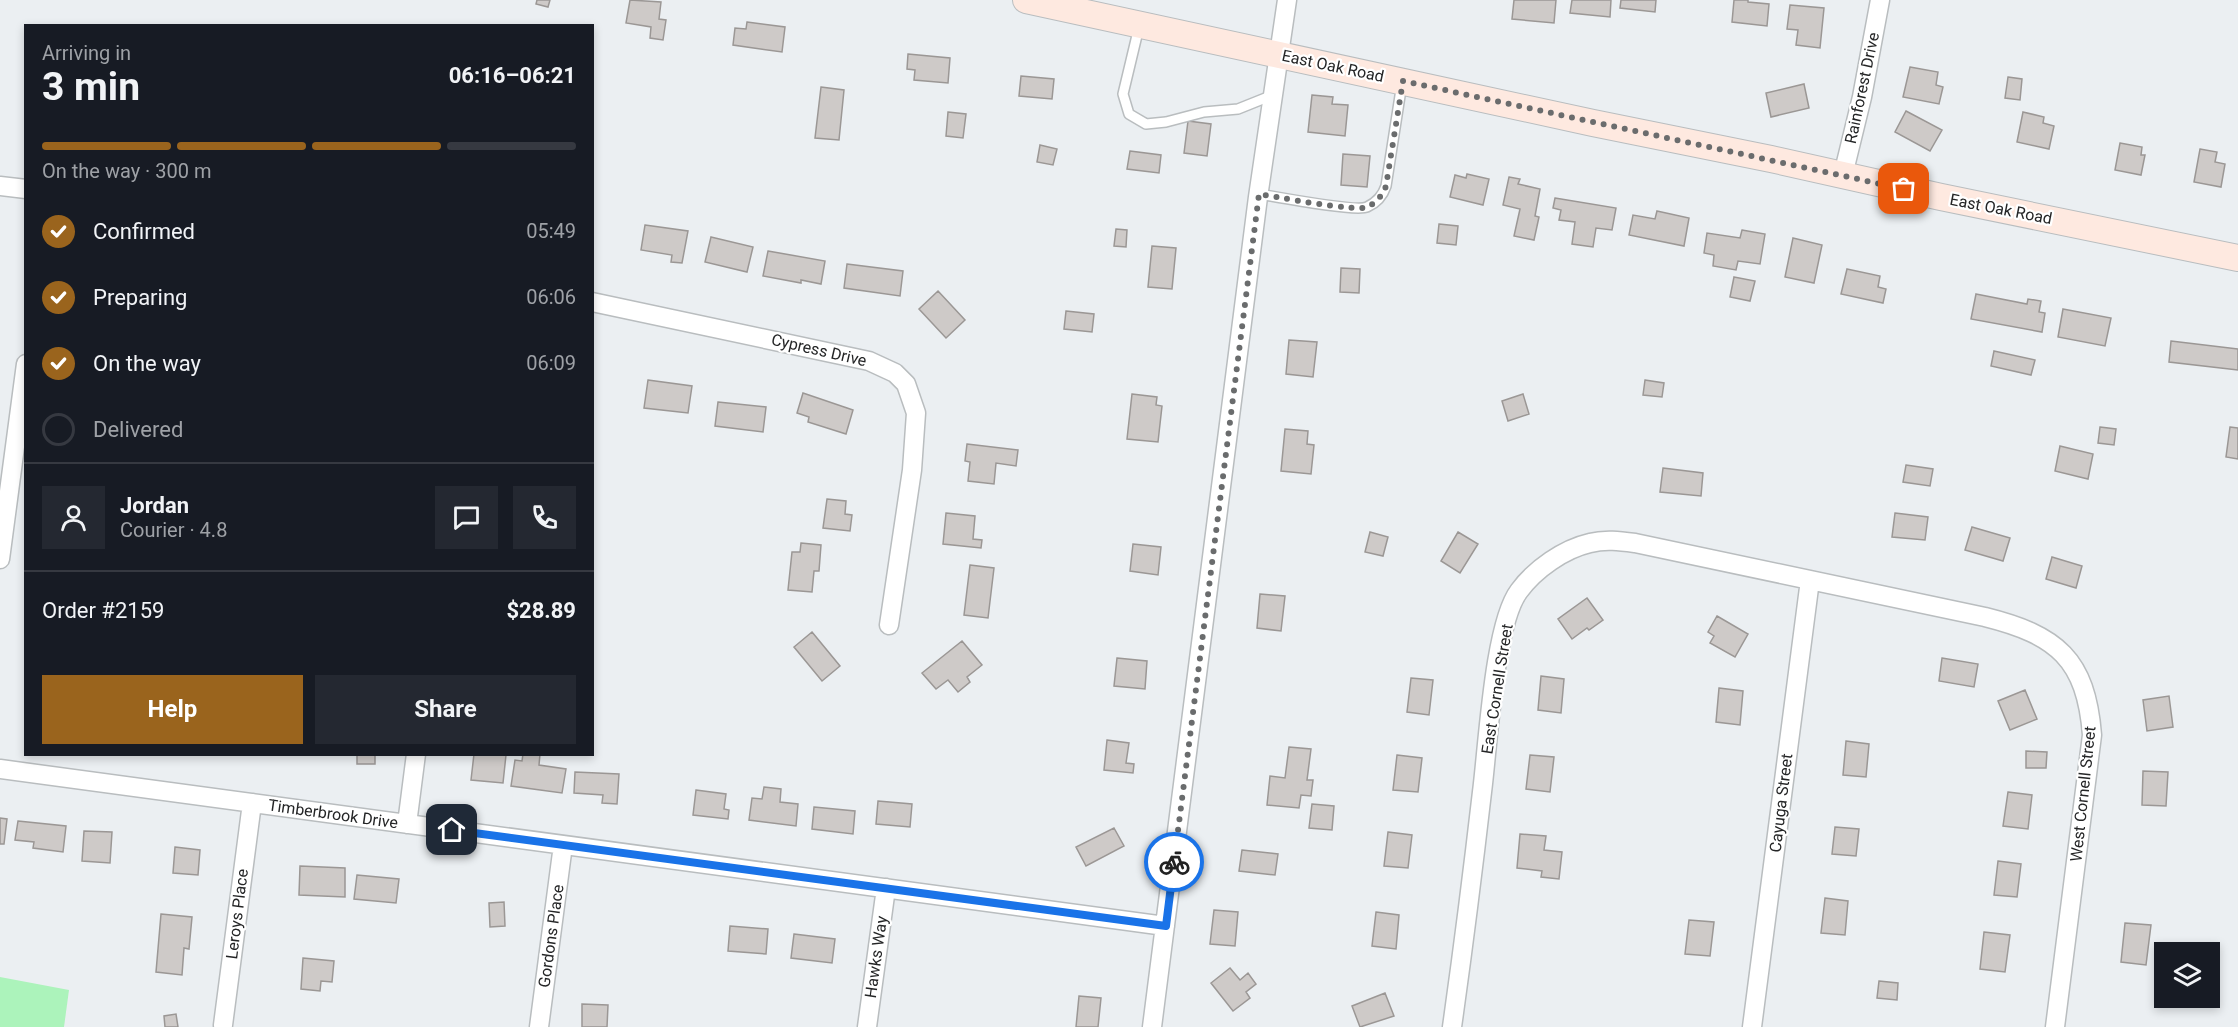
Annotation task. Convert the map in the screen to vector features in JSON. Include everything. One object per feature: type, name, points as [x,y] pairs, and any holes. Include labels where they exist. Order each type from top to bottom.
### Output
[{"type":"street","name":"East Oak Road","points":[[1026,0],[2238,258]]},
{"type":"street","points":[[1152,1027],[1259,194],[1287,0]]},
{"type":"street","name":"Rainforest Drive","points":[[1843,175],[1862,97],[1880,0]]},
{"type":"street","points":[[0,186],[24,189]]},
{"type":"street","name":"Cypress Drive","points":[[594,302],[869,361],[895,373],[906,384],[916,413],[916,432],[889,625]]},
{"type":"street","points":[[0,559],[24,379]]},
{"type":"street","name":"East Cornell Street","points":[[1452,1027],[1497,668],[1509,614],[1518,592],[1533,576],[1571,550],[1590,543],[1611,540],[1810,580]]},
{"type":"street","name":"Cayuga Street","points":[[1752,1027],[1810,580]]},
{"type":"street","name":"West Cornell Street","points":[[1810,580],[2006,622],[2049,642],[2078,672],[2090,713],[2092,735],[2055,1027]]},
{"type":"street","points":[[407,824],[416,756]]},
{"type":"street","name":"Timberbrook Drive","points":[[0,769],[1166,926]]},
{"type":"street","name":"Leroys Place","points":[[223,1025],[252,803]]},
{"type":"street","name":"Gordons Place","points":[[539,1027],[563,845]]},
{"type":"street","name":"Hawks Way","points":[[867,1027],[886,888]]},
{"type":"lane","points":[[1140,24],[1123,94],[1129,114],[1146,124],[1204,112],[1238,109],[1273,95]]},
{"type":"lane","points":[[1259,194],[1349,208],[1367,207],[1374,202],[1384,193],[1386,186],[1403,81]]},
{"type":"green space","points":[[0,977],[69,990],[64,1027],[0,1027]]},
{"type":"building","points":[[537,0],[550,0],[548,7],[536,4]]},
{"type":"building","points":[[630,0],[661,2],[659,19],[666,20],[663,40],[650,38],[651,27],[626,23]]},
{"type":"building","points":[[1514,0],[1556,0],[1554,23],[1512,19]]},
{"type":"building","points":[[1572,0],[1611,0],[1610,17],[1570,13]]},
{"type":"building","points":[[1621,0],[1656,0],[1655,12],[1620,8]]},
{"type":"building","points":[[1734,0],[1769,4],[1767,26],[1732,22]]},
{"type":"building","points":[[1790,5],[1824,8],[1820,48],[1796,45],[1798,30],[1787,29]]},
{"type":"building","points":[[747,22],[785,27],[782,52],[733,45],[735,28],[746,29]]},
{"type":"building","points":[[908,54],[950,58],[948,83],[914,80],[915,70],[907,69]]},
{"type":"building","points":[[1910,67],[1938,72],[1936,85],[1943,87],[1939,104],[1903,97]]},
{"type":"building","points":[[1021,76],[1054,79],[1052,99],[1019,96]]},
{"type":"building","points":[[2008,77],[2022,79],[2020,100],[2005,98]]},
{"type":"building","points":[[1804,84],[1809,108],[1771,117],[1766,93]]},
{"type":"building","points":[[821,87],[844,90],[839,140],[815,138]]},
{"type":"building","points":[[1312,95],[1333,97],[1332,104],[1348,105],[1345,136],[1308,132]]},
{"type":"building","points":[[1906,111],[1942,130],[1930,151],[1895,132]]},
{"type":"building","points":[[948,112],[966,114],[963,138],[946,136]]},
{"type":"building","points":[[2023,112],[2044,117],[2043,123],[2054,126],[2049,149],[2017,142]]},
{"type":"building","points":[[1188,121],[1211,124],[1207,156],[1184,153]]},
{"type":"building","points":[[2120,143],[2142,147],[2141,155],[2145,155],[2141,175],[2115,170]]},
{"type":"building","points":[[1040,145],[1057,149],[1053,165],[1037,162]]},
{"type":"building","points":[[2200,149],[2217,152],[2215,162],[2225,164],[2221,187],[2194,182]]},
{"type":"building","points":[[1130,151],[1161,155],[1159,173],[1127,169]]},
{"type":"building","points":[[1343,154],[1370,156],[1367,187],[1341,185]]},
{"type":"building","points":[[1467,174],[1489,179],[1483,205],[1450,197],[1455,175],[1466,178]]},
{"type":"building","points":[[1509,177],[1520,179],[1518,184],[1540,189],[1535,216],[1539,217],[1534,240],[1514,236],[1520,209],[1503,205]]},
{"type":"building","points":[[1555,198],[1616,208],[1612,230],[1596,228],[1593,247],[1572,244],[1575,222],[1559,220],[1561,210],[1553,208]]},
{"type":"building","points":[[1657,211],[1689,218],[1684,246],[1629,235],[1633,215],[1655,219]]},
{"type":"building","points":[[1439,224],[1458,226],[1456,245],[1437,243]]},
{"type":"building","points":[[645,225],[688,231],[682,263],[671,262],[672,255],[641,250]]},
{"type":"building","points":[[1116,229],[1127,230],[1126,247],[1114,246]]},
{"type":"building","points":[[1742,230],[1765,234],[1760,264],[1738,261],[1736,270],[1713,266],[1714,255],[1704,253],[1707,233],[1740,238]]},
{"type":"building","points":[[711,237],[753,247],[747,272],[705,262]]},
{"type":"building","points":[[1793,238],[1822,245],[1814,283],[1785,277]]},
{"type":"building","points":[[1152,246],[1176,248],[1172,289],[1148,287]]},
{"type":"building","points":[[768,251],[825,261],[821,284],[763,276]]},
{"type":"building","points":[[847,264],[903,271],[900,296],[844,288]]},
{"type":"building","points":[[1341,268],[1360,269],[1359,293],[1340,292]]},
{"type":"building","points":[[1847,269],[1880,276],[1878,287],[1886,289],[1883,303],[1841,294]]},
{"type":"building","points":[[1734,277],[1755,281],[1750,301],[1730,297]]},
{"type":"building","points":[[938,291],[965,320],[946,338],[919,309]]},
{"type":"building","points":[[1976,294],[2027,304],[2028,299],[2041,301],[2039,312],[2045,313],[2042,332],[1971,319]]},
{"type":"building","points":[[2063,309],[2111,318],[2105,346],[2058,337]]},
{"type":"building","points":[[1066,311],[1094,314],[1092,332],[1064,329]]},
{"type":"building","points":[[1289,340],[1317,342],[1313,377],[1286,374]]},
{"type":"building","points":[[2171,341],[2238,349],[2238,370],[2169,362]]},
{"type":"building","points":[[1994,351],[2035,360],[2031,375],[1991,366]]},
{"type":"building","points":[[648,380],[692,386],[688,413],[644,408]]},
{"type":"building","points":[[1645,380],[1664,383],[1662,397],[1643,395]]},
{"type":"building","points":[[803,393],[853,410],[846,434],[808,422],[809,417],[797,413]]},
{"type":"building","points":[[1132,394],[1157,397],[1156,405],[1162,406],[1158,442],[1127,439]]},
{"type":"building","points":[[1523,394],[1529,414],[1508,421],[1502,401]]},
{"type":"building","points":[[718,402],[766,407],[763,432],[715,426]]},
{"type":"building","points":[[2100,427],[2116,429],[2114,445],[2098,443]]},
{"type":"building","points":[[2230,427],[2238,428],[2238,459],[2226,457]]},
{"type":"building","points":[[1285,429],[1308,431],[1307,444],[1314,445],[1311,474],[1281,471]]},
{"type":"building","points":[[967,444],[1018,450],[1016,466],[996,463],[994,484],[968,481],[970,462],[965,461]]},
{"type":"building","points":[[2060,446],[2093,454],[2088,479],[2055,471]]},
{"type":"building","points":[[1906,465],[1933,469],[1930,486],[1903,482]]},
{"type":"building","points":[[1663,468],[1703,473],[1701,496],[1660,492]]},
{"type":"building","points":[[827,499],[846,501],[845,514],[852,515],[850,531],[823,528]]},
{"type":"building","points":[[946,513],[975,516],[973,539],[982,540],[981,548],[943,544]]},
{"type":"building","points":[[1895,513],[1928,517],[1925,540],[1892,537]]},
{"type":"building","points":[[1972,527],[2010,538],[2003,561],[1965,550]]},
{"type":"building","points":[[1370,532],[1388,537],[1383,556],[1365,552]]},
{"type":"building","points":[[1458,532],[1478,544],[1460,573],[1441,561]]},
{"type":"building","points":[[801,543],[821,545],[819,571],[814,571],[812,592],[788,590],[792,552],[800,552]]},
{"type":"building","points":[[1133,544],[1161,547],[1158,575],[1130,571]]},
{"type":"building","points":[[2052,557],[2082,566],[2076,588],[2046,579]]},
{"type":"building","points":[[970,565],[994,568],[988,618],[964,615]]},
{"type":"building","points":[[1260,594],[1285,596],[1281,631],[1257,628]]},
{"type":"building","points":[[1587,598],[1603,620],[1572,639],[1558,619]]},
{"type":"building","points":[[1717,616],[1748,634],[1735,657],[1710,643],[1714,636],[1708,632]]},
{"type":"building","points":[[812,632],[840,666],[822,681],[794,647]]},
{"type":"building","points":[[962,641],[982,665],[967,677],[970,682],[958,692],[948,680],[936,689],[922,673]]},
{"type":"building","points":[[1117,658],[1147,661],[1145,689],[1114,686]]},
{"type":"building","points":[[1942,658],[1978,664],[1974,687],[1939,681]]},
{"type":"building","points":[[1541,676],[1564,679],[1561,713],[1538,710]]},
{"type":"building","points":[[1411,678],[1433,680],[1429,715],[1407,712]]},
{"type":"building","points":[[1719,688],[1743,691],[1740,725],[1716,722]]},
{"type":"building","points":[[2025,690],[2037,719],[2010,730],[1998,701]]},
{"type":"building","points":[[2169,696],[2173,727],[2147,731],[2143,700]]},
{"type":"building","points":[[1107,740],[1129,743],[1126,763],[1134,764],[1133,773],[1104,770]]},
{"type":"building","points":[[1846,741],[1869,744],[1866,777],[1843,775]]},
{"type":"building","points":[[1289,747],[1311,749],[1307,780],[1313,780],[1311,796],[1301,795],[1299,808],[1267,805],[1270,776],[1285,778]]},
{"type":"building","points":[[2026,751],[2047,752],[2046,768],[2026,768]]},
{"type":"building","points":[[1397,755],[1422,758],[1418,792],[1393,790]]},
{"type":"building","points":[[1530,755],[1554,757],[1550,792],[1526,789]]},
{"type":"building","points":[[357,756],[375,756],[375,764],[357,764]]},
{"type":"building","points":[[474,756],[506,756],[503,783],[471,780]]},
{"type":"building","points":[[523,756],[540,756],[539,765],[566,769],[562,793],[511,786],[515,760],[522,761]]},
{"type":"building","points":[[2143,771],[2168,772],[2166,806],[2142,805]]},
{"type":"building","points":[[575,772],[619,774],[617,804],[602,803],[603,795],[574,793]]},
{"type":"building","points":[[764,787],[781,789],[780,802],[798,804],[796,826],[749,820],[752,798],[762,799]]},
{"type":"building","points":[[696,790],[726,794],[724,809],[729,810],[728,819],[693,815]]},
{"type":"building","points":[[2008,792],[2032,795],[2028,829],[2003,826]]},
{"type":"building","points":[[878,801],[912,804],[910,827],[876,824]]},
{"type":"building","points":[[1312,804],[1334,806],[1332,830],[1309,828]]},
{"type":"building","points":[[814,807],[855,811],[853,834],[812,829]]},
{"type":"building","points":[[0,818],[7,819],[4,844],[0,844]]},
{"type":"building","points":[[18,821],[66,826],[63,852],[33,848],[34,842],[15,840]]},
{"type":"building","points":[[1835,827],[1859,829],[1856,856],[1832,854]]},
{"type":"building","points":[[1114,828],[1124,846],[1086,866],[1076,847]]},
{"type":"building","points":[[84,831],[112,832],[110,863],[82,861]]},
{"type":"building","points":[[1388,832],[1412,835],[1408,868],[1384,866]]},
{"type":"building","points":[[1520,834],[1546,836],[1544,850],[1562,852],[1559,879],[1541,877],[1542,871],[1517,868]]},
{"type":"building","points":[[175,847],[200,850],[198,875],[173,873]]},
{"type":"building","points":[[1242,850],[1278,854],[1275,875],[1239,871]]},
{"type":"building","points":[[1998,861],[2021,864],[2017,897],[1994,895]]},
{"type":"building","points":[[300,866],[345,868],[345,897],[299,895]]},
{"type":"building","points":[[357,875],[399,879],[396,903],[354,899]]},
{"type":"building","points":[[1825,898],[1848,901],[1845,935],[1821,933]]},
{"type":"building","points":[[504,902],[505,926],[490,927],[489,903]]},
{"type":"building","points":[[1214,910],[1238,912],[1235,946],[1210,944]]},
{"type":"building","points":[[1376,912],[1399,915],[1396,949],[1372,946]]},
{"type":"building","points":[[161,914],[192,917],[189,949],[184,948],[182,975],[156,972]]},
{"type":"building","points":[[1689,920],[1714,922],[1710,956],[1685,954]]},
{"type":"building","points":[[2125,923],[2151,925],[2146,965],[2121,962]]},
{"type":"building","points":[[730,926],[768,929],[766,954],[728,951]]},
{"type":"building","points":[[1984,932],[2010,935],[2005,972],[1980,969]]},
{"type":"building","points":[[794,934],[835,939],[832,963],[791,958]]},
{"type":"building","points":[[303,958],[334,961],[332,982],[321,981],[320,991],[301,989]]},
{"type":"building","points":[[1230,968],[1240,980],[1248,973],[1256,984],[1246,992],[1250,998],[1233,1011],[1211,983]]},
{"type":"building","points":[[1879,981],[1898,983],[1897,1000],[1877,998]]},
{"type":"building","points":[[1385,993],[1394,1016],[1360,1027],[1352,1006]]},
{"type":"building","points":[[1079,996],[1101,998],[1098,1027],[1076,1027]]},
{"type":"building","points":[[582,1004],[608,1005],[607,1027],[582,1027]]},
{"type":"building","points":[[176,1014],[178,1027],[165,1027],[164,1016]]},
{"type":"way so far","points":[[1174,862],[1259,194],[1349,208],[1367,207],[1380,198],[1386,186],[1403,81],[1904,189]]},
{"type":"route","points":[[452,830],[1166,926],[1174,862]]}]
